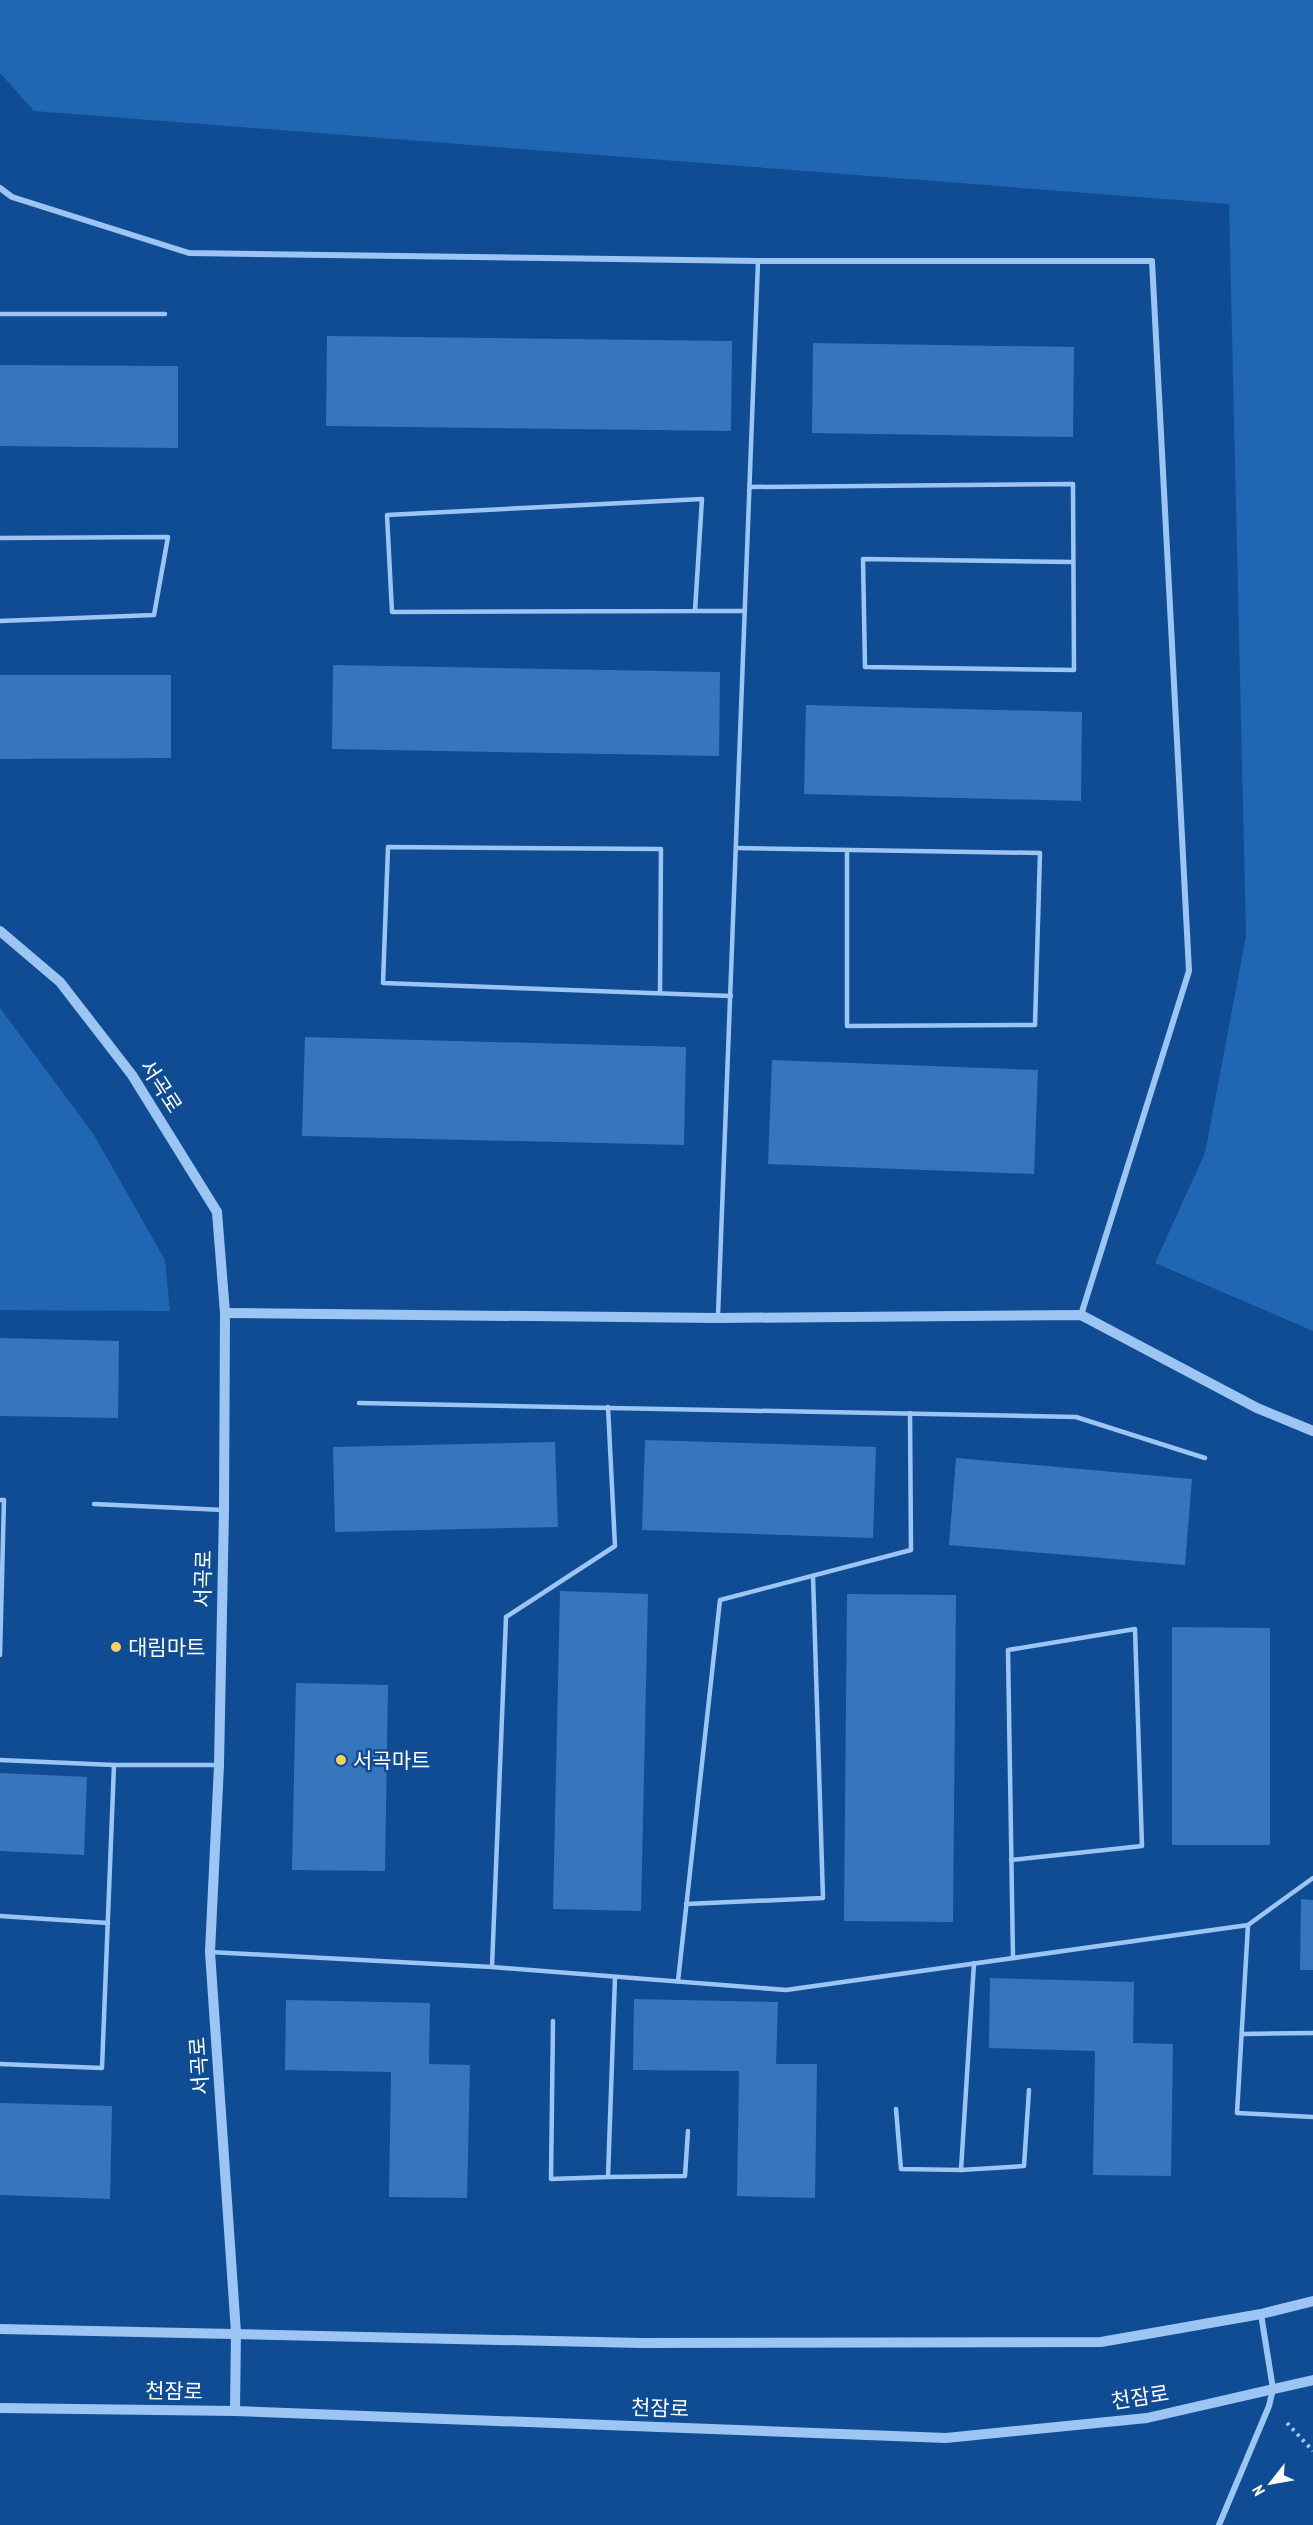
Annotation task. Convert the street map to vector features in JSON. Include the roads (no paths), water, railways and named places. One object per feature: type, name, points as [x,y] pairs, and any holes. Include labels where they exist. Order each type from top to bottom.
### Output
[{"type":"street","points":[[0,188],[12,197],[189,253],[758,261],[1152,261],[1189,972],[1081,1315]]},
{"type":"street","name":"서곡로","points":[[0,931],[60,982],[132,1075],[217,1212],[225,1313],[224,1510],[219,1765],[210,1952],[236,2333],[235,2411]]},
{"type":"street","points":[[225,1313],[718,1318],[1081,1315],[1257,1408],[1313,1431]]},
{"type":"street","points":[[0,2329],[641,2343],[1101,2342],[1261,2314],[1313,2301]]},
{"type":"street","points":[[1219,2525],[1274,2389],[1261,2314]]},
{"type":"street","name":"천잠로","points":[[0,2408],[235,2411],[946,2438],[1146,2418],[1313,2380]]},
{"type":"lane","points":[[718,1318],[758,261]]},
{"type":"lane","points":[[0,314],[165,314]]},
{"type":"lane","points":[[750,488],[1073,484],[1074,670],[866,667],[863,559],[1073,562]]},
{"type":"lane","points":[[695,611],[702,500],[387,515],[392,612],[745,611]]},
{"type":"lane","points":[[0,538],[168,537],[154,615],[0,621]]},
{"type":"lane","points":[[660,993],[661,849],[388,847],[383,983],[731,996]]},
{"type":"lane","points":[[736,848],[1040,853],[1035,1025],[847,1026],[847,850]]},
{"type":"lane","points":[[359,1403],[1076,1417],[1205,1458]]},
{"type":"lane","points":[[492,1967],[506,1617],[615,1546],[608,1407]]},
{"type":"lane","points":[[678,1981],[720,1600],[910,1550],[910,1413]]},
{"type":"lane","points":[[0,1500],[4,1500],[0,1655]]},
{"type":"lane","points":[[94,1504],[224,1510]]},
{"type":"lane","points":[[686,1904],[823,1898],[813,1576]]},
{"type":"lane","points":[[1011,1860],[1142,1846],[1135,1629],[1008,1650],[1011,1860],[1013,1958]]},
{"type":"lane","points":[[0,1760],[114,1765],[219,1765]]},
{"type":"lane","points":[[0,2064],[102,2068],[114,1765]]},
{"type":"lane","points":[[210,1952],[492,1967],[786,1989],[1248,1925],[1313,1878]]},
{"type":"lane","points":[[0,1916],[108,1923]]},
{"type":"lane","points":[[1248,1925],[1237,2113],[1313,2116]]},
{"type":"lane","points":[[961,2170],[974,1963]]},
{"type":"lane","points":[[608,2177],[615,1977]]},
{"type":"lane","points":[[553,2021],[551,2179],[685,2176],[688,2132]]},
{"type":"lane","points":[[1242,2034],[1313,2033]]},
{"type":"lane","points":[[896,2109],[901,2169],[961,2170],[1024,2166],[1029,2090]]},
{"type":"place","name":"대림마트","points":[[116,1647]]},
{"type":"place","name":"서곡마트","points":[[341,1760]]}]
